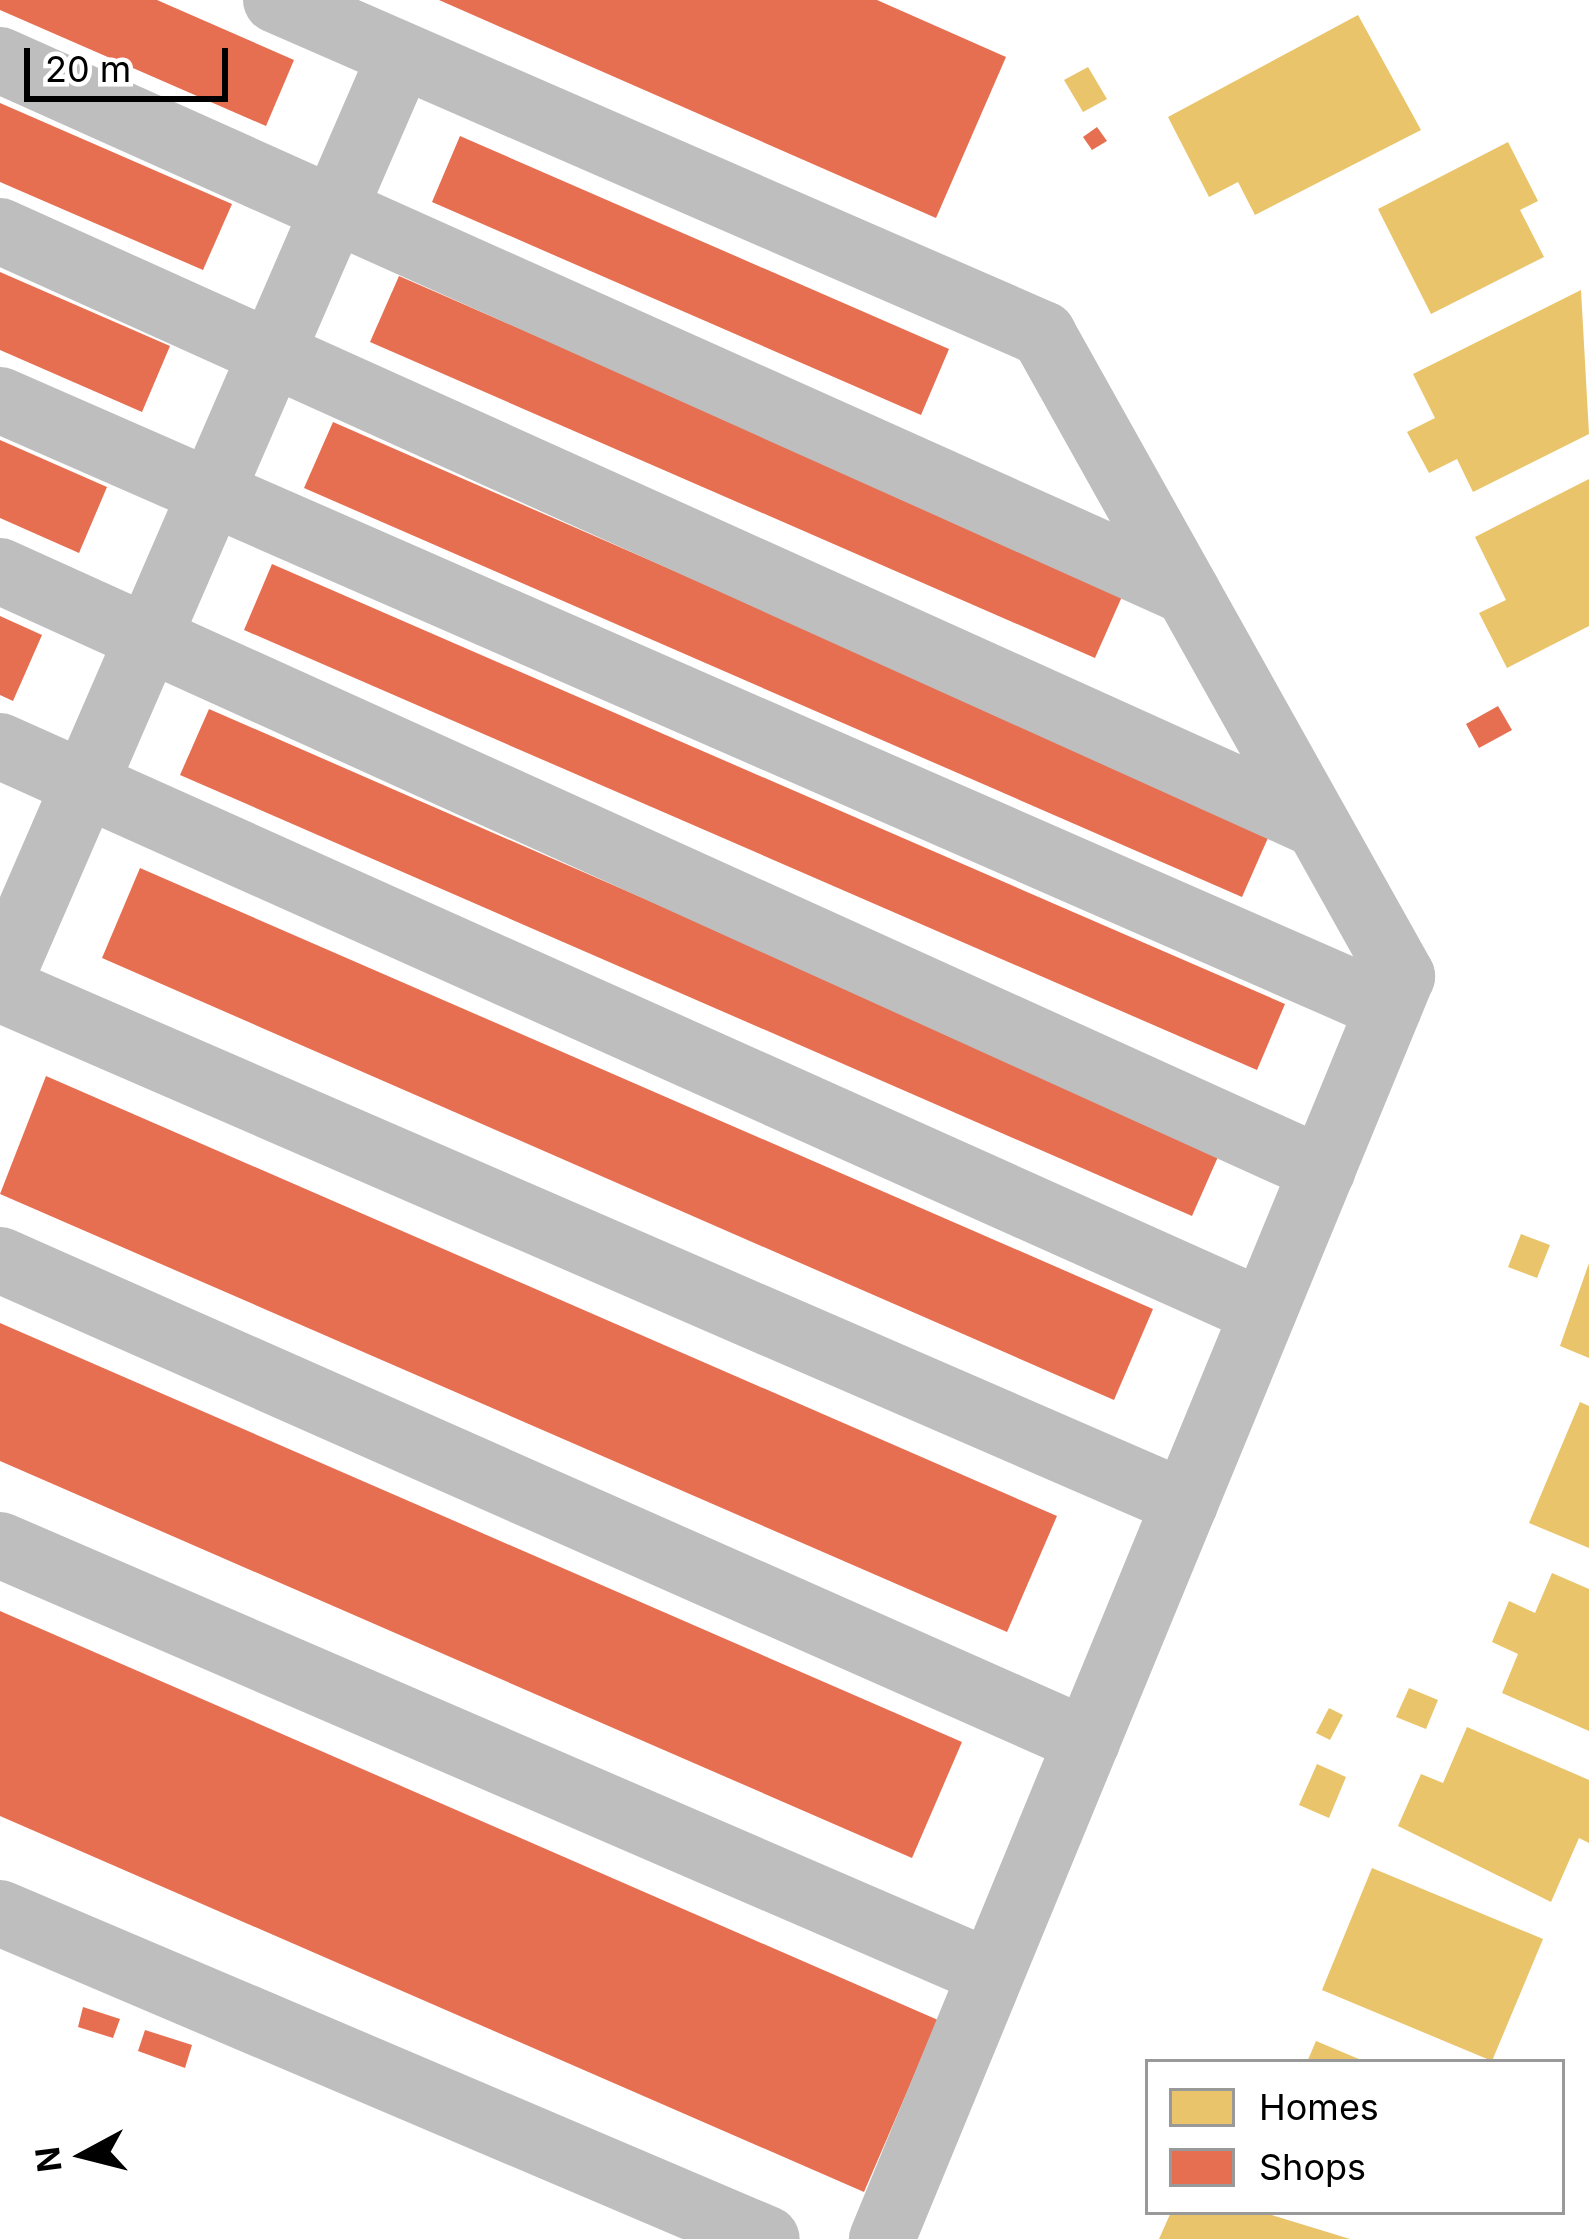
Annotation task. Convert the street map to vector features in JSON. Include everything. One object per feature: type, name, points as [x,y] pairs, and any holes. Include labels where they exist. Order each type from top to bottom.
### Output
[{"type":"lane","points":[[276,0],[1042,334],[1402,976],[882,2239]]},
{"type":"lane","points":[[401,55],[0,984],[1185,1503]]},
{"type":"lane","points":[[0,60],[337,202],[1186,592]]},
{"type":"lane","points":[[0,231],[273,350],[1317,825]]},
{"type":"lane","points":[[0,400],[1389,1008]]},
{"type":"lane","points":[[0,571],[1323,1170]]},
{"type":"lane","points":[[0,746],[1264,1312]]},
{"type":"lane","points":[[0,1260],[1087,1741]]},
{"type":"lane","points":[[0,1545],[991,1973]]},
{"type":"lane","points":[[0,1913],[767,2239]]},
{"type":"building: Homes","points":[[1358,15],[1421,130],[1255,215],[1238,182],[1209,197],[1168,117]]},
{"type":"building: Homes","points":[[1088,67],[1107,99],[1083,112],[1064,80]]},
{"type":"building: Homes","points":[[1508,142],[1538,201],[1520,210],[1544,257],[1431,314],[1378,209]]},
{"type":"building: Homes","points":[[1581,290],[1589,434],[1473,492],[1457,459],[1429,473],[1407,432],[1435,418],[1413,374]]},
{"type":"building: Homes","points":[[1589,479],[1589,626],[1507,668],[1479,613],[1506,600],[1475,537]]},
{"type":"building: Homes","points":[[1521,1234],[1550,1245],[1537,1278],[1508,1267]]},
{"type":"building: Homes","points":[[1589,1263],[1589,1358],[1560,1346]]},
{"type":"building: Homes","points":[[1580,1402],[1589,1406],[1589,1548],[1529,1523]]},
{"type":"building: Homes","points":[[1552,1573],[1589,1589],[1589,1731],[1502,1693],[1518,1654],[1492,1642],[1509,1601],[1535,1613]]},
{"type":"building: Homes","points":[[1409,1688],[1438,1700],[1426,1729],[1396,1717]]},
{"type":"building: Homes","points":[[1329,1708],[1343,1715],[1330,1740],[1316,1733]]},
{"type":"building: Homes","points":[[1467,1727],[1589,1780],[1589,1843],[1579,1838],[1551,1902],[1398,1826],[1421,1774],[1443,1783]]},
{"type":"building: Homes","points":[[1317,1764],[1346,1777],[1329,1818],[1299,1805]]},
{"type":"building: Homes","points":[[1372,1868],[1543,1939],[1493,2059],[1322,1990]]},
{"type":"building: Homes","points":[[1316,2041],[1359,2059],[1308,2059]]},
{"type":"building: Homes","points":[[1170,2215],[1272,2215],[1350,2239],[1159,2239]]},
{"type":"building: Shops","points":[[0,0],[157,0],[294,60],[266,126],[0,10]]},
{"type":"building: Shops","points":[[439,0],[877,0],[1006,57],[936,218]]},
{"type":"building: Shops","points":[[0,103],[232,204],[203,270],[0,182]]},
{"type":"building: Shops","points":[[1097,127],[1107,141],[1092,150],[1083,137]]},
{"type":"building: Shops","points":[[460,136],[949,349],[921,415],[432,202]]},
{"type":"building: Shops","points":[[0,272],[170,346],[142,412],[0,350]]},
{"type":"building: Shops","points":[[399,276],[1124,592],[1095,658],[370,342]]},
{"type":"building: Shops","points":[[333,422],[1271,831],[1242,897],[304,488]]},
{"type":"building: Shops","points":[[0,440],[107,487],[79,553],[0,518]]},
{"type":"building: Shops","points":[[272,564],[1285,1004],[1257,1070],[244,630]]},
{"type":"building: Shops","points":[[0,616],[42,635],[13,701],[0,695]]},
{"type":"building: Shops","points":[[1498,706],[1512,730],[1479,748],[1466,724]]},
{"type":"building: Shops","points":[[209,709],[1221,1150],[1192,1216],[180,775]]},
{"type":"building: Shops","points":[[140,868],[1153,1309],[1114,1400],[102,958]]},
{"type":"building: Shops","points":[[46,1076],[1057,1516],[1007,1632],[0,1194]]},
{"type":"building: Shops","points":[[0,1323],[962,1742],[912,1858],[0,1461]]},
{"type":"building: Shops","points":[[0,1611],[938,2020],[864,2192],[0,1816]]},
{"type":"building: Shops","points":[[83,2007],[120,2019],[113,2038],[78,2027]]},
{"type":"building: Shops","points":[[145,2030],[192,2045],[185,2068],[138,2051]]}]
